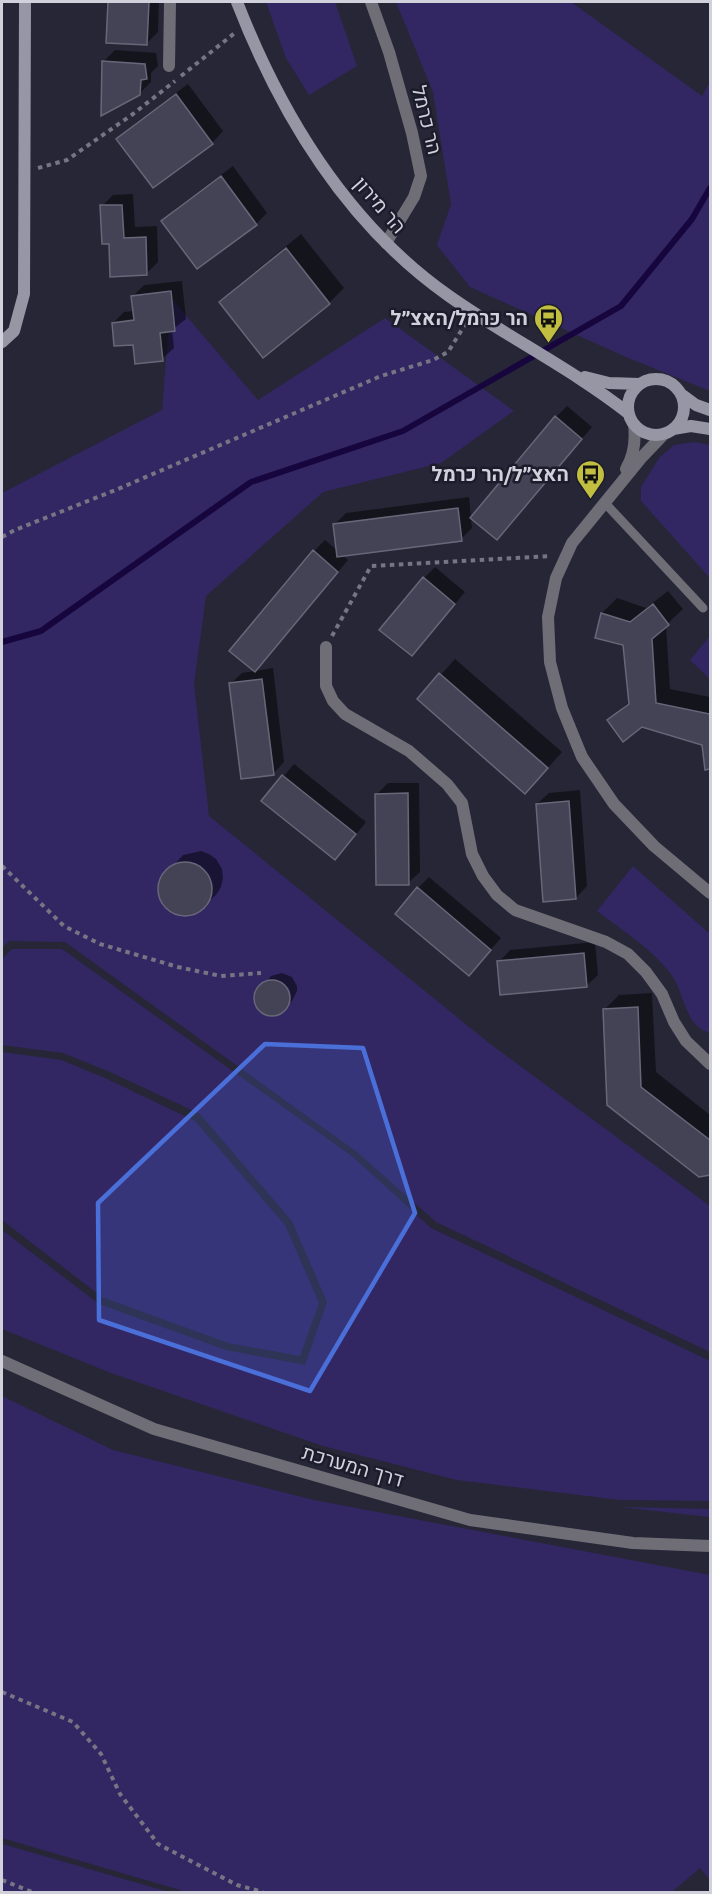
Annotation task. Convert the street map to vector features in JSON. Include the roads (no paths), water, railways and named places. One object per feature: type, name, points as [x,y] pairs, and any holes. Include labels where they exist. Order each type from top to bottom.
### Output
[{"type":"street","points":[[2,342],[14,331],[24,294],[25,2]]},
{"type":"street","points":[[169,66],[170,2]]},
{"type":"street","name":"הר מירון","points":[[237,2],[255,48],[298,130],[351,205],[386,243],[447,295],[505,334],[605,394],[628,412]]},
{"type":"street","name":"הר כרמל","points":[[371,2],[389,52],[412,132],[421,176],[414,197],[386,243]]},
{"type":"street","name":"הר מירון","points":[[567,370],[609,383],[640,384]]},
{"type":"street","points":[[614,491],[630,463],[635,439],[628,403],[630,395],[640,384],[648,380],[662,379],[674,385],[681,394],[696,405],[711,410]]},
{"type":"street","points":[[681,394],[684,406],[683,415],[614,491],[572,543],[556,578],[548,616],[550,662],[562,708],[582,757],[614,804],[654,846],[711,893]]},
{"type":"street","points":[[634,425],[646,433],[655,435],[691,426],[711,429]]},
{"type":"street","points":[[326,647],[326,686],[333,701],[345,714],[410,751],[447,784],[462,802],[472,854],[483,876],[497,895],[515,910],[606,942],[628,954],[646,972],[662,994],[674,1022],[686,1041],[711,1064]]},
{"type":"street","name":"דרך המערכת","points":[[2,1361],[154,1429],[470,1520],[633,1543],[711,1546]]},
{"type":"lane","points":[[605,502],[703,608]]},
{"type":"waterway","points":[[2,642],[41,631],[251,482],[403,431],[621,306],[692,219],[710,188]]},
{"type":"place","name":"הר כרמל/האצ״ל","points":[[549,344]]},
{"type":"place","name":"האצ״ל/הר כרמל","points":[[590,500]]}]
